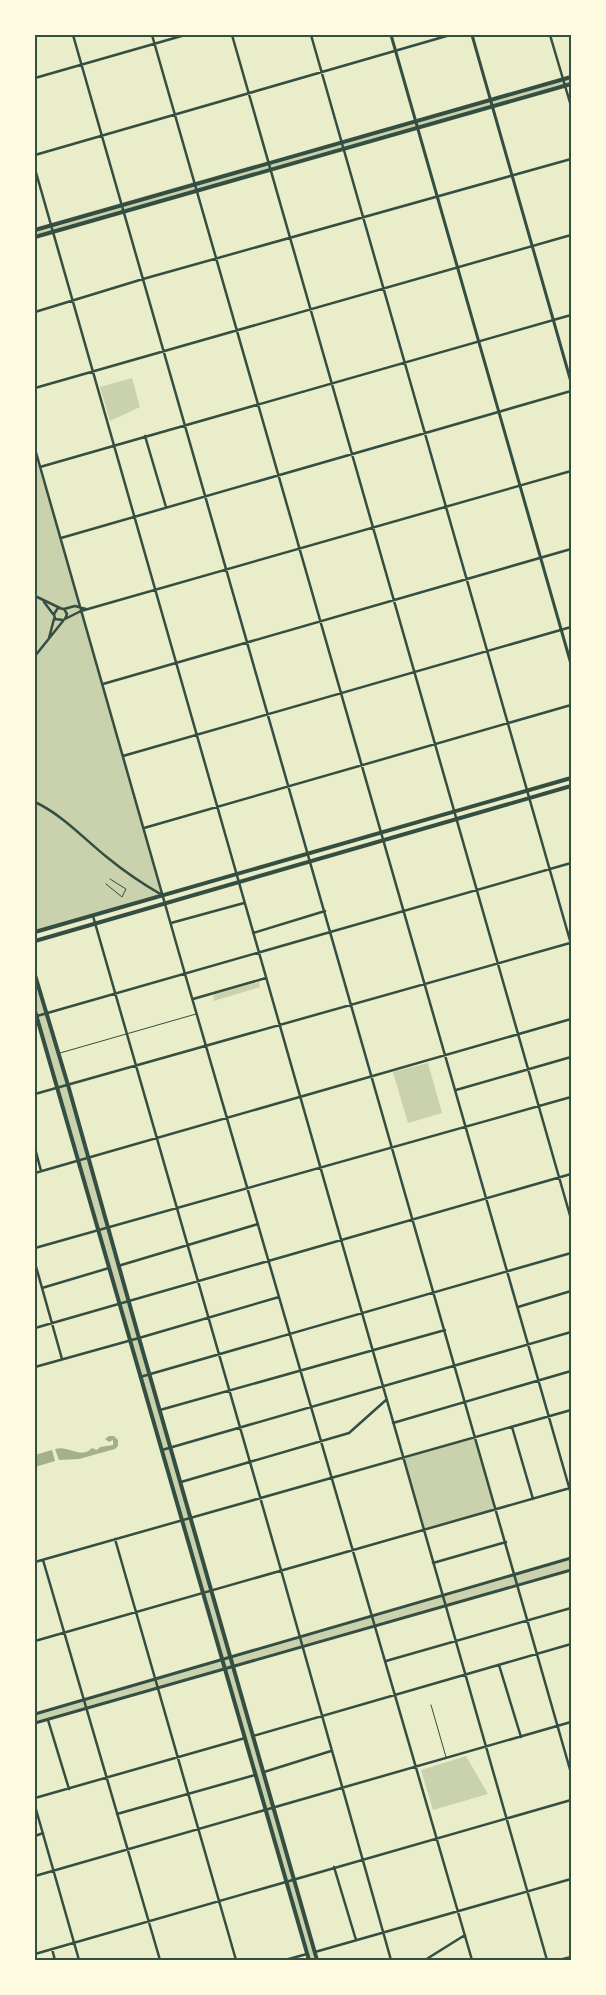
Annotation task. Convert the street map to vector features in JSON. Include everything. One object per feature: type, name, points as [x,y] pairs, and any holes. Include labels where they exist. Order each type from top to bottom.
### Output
[{"type":"main road","points":[[391,35],[571,664]]},
{"type":"main road","points":[[472,35],[571,382]]},
{"type":"main road","points":[[35,230],[571,77]]},
{"type":"main road","points":[[35,238],[571,84]]},
{"type":"main road","points":[[35,932],[571,778]]},
{"type":"main road","points":[[35,941],[571,786]]},
{"type":"main road","points":[[35,975],[59,1053],[118,1266],[318,1960]]},
{"type":"main road","points":[[35,1015],[309,1960]]},
{"type":"main road","points":[[35,1714],[571,1558]]},
{"type":"main road","points":[[35,1723],[571,1570]]},
{"type":"street","points":[[73,35],[571,1773]]},
{"type":"street","points":[[152,35],[571,1494]]},
{"type":"street","points":[[35,78],[185,35]]},
{"type":"street","points":[[232,35],[571,1219]]},
{"type":"street","points":[[35,1094],[498,962],[571,943],[311,35]]},
{"type":"street","points":[[35,155],[450,35]]},
{"type":"street","points":[[550,35],[571,106]]},
{"type":"street","points":[[35,312],[143,279],[571,158]]},
{"type":"street","points":[[35,170],[546,1960]]},
{"type":"street","points":[[35,388],[571,235]]},
{"type":"street","points":[[40,467],[571,314]]},
{"type":"street","points":[[61,538],[571,392]]},
{"type":"street","points":[[145,436],[166,507]]},
{"type":"street","points":[[35,449],[166,903],[196,1014],[312,1406],[472,1960]]},
{"type":"street","points":[[42,600],[59,621],[88,609],[571,471]]},
{"type":"street","points":[[103,684],[571,549]]},
{"type":"street","points":[[35,596],[62,608],[66,614],[65,619],[35,656]]},
{"type":"street","points":[[49,639],[55,610],[80,606],[88,609]]},
{"type":"street","points":[[123,756],[571,627]]},
{"type":"street","points":[[144,828],[571,705]]},
{"type":"street","points":[[35,802],[59,815],[108,858],[164,896]]},
{"type":"street","points":[[35,1015],[115,994],[571,863]]},
{"type":"street","points":[[171,923],[244,903]]},
{"type":"street","points":[[253,933],[324,911]]},
{"type":"street","points":[[93,916],[391,1960]]},
{"type":"street","points":[[192,999],[266,978]]},
{"type":"street","points":[[35,1173],[571,1019]]},
{"type":"street","points":[[456,1090],[571,1057]]},
{"type":"street","points":[[35,1248],[571,1096]]},
{"type":"street","points":[[35,1148],[42,1171]]},
{"type":"street","points":[[35,1328],[571,1174]]},
{"type":"street","points":[[118,1266],[258,1224]]},
{"type":"street","points":[[140,1377],[571,1253]]},
{"type":"street","points":[[35,1263],[62,1360]]},
{"type":"street","points":[[42,1288],[109,1268]]},
{"type":"street","points":[[518,1307],[571,1291]]},
{"type":"street","points":[[35,1367],[280,1297]]},
{"type":"street","points":[[160,1410],[445,1330]]},
{"type":"street","points":[[162,1450],[571,1332]]},
{"type":"street","points":[[393,1423],[571,1371]]},
{"type":"street","points":[[181,1482],[349,1434],[386,1400]]},
{"type":"street","points":[[35,1562],[571,1410]]},
{"type":"street","points":[[512,1427],[533,1499]]},
{"type":"street","points":[[35,1641],[570,1488]]},
{"type":"street","points":[[115,1539],[236,1960]]},
{"type":"street","points":[[433,1563],[506,1542]]},
{"type":"street","points":[[43,1560],[160,1960]]},
{"type":"street","points":[[386,1661],[571,1608]]},
{"type":"street","points":[[253,1736],[571,1644]]},
{"type":"street","points":[[499,1665],[521,1737]]},
{"type":"street","points":[[48,1720],[69,1789]]},
{"type":"street","points":[[35,1876],[571,1722]]},
{"type":"street","points":[[35,1798],[245,1738]]},
{"type":"street","points":[[263,1772],[331,1751]]},
{"type":"street","points":[[117,1814],[256,1774]]},
{"type":"street","points":[[35,1954],[571,1800]]},
{"type":"street","points":[[35,1806],[79,1960]]},
{"type":"street","points":[[35,1836],[43,1833]]},
{"type":"street","points":[[334,1867],[356,1940]]},
{"type":"street","points":[[315,1952],[571,1878]]},
{"type":"street","points":[[425,1960],[465,1936]]},
{"type":"street","points":[[52,1949],[55,1960]]},
{"type":"street","points":[[285,1960],[307,1954]]},
{"type":"street","points":[[559,1960],[571,1957]]},
{"type":"lane","points":[[106,884],[122,897],[126,889],[110,879]]},
{"type":"lane","points":[[110,886],[114,881]]},
{"type":"lane","points":[[117,893],[122,887]]},
{"type":"lane","points":[[59,1053],[196,1014]]},
{"type":"lane","points":[[431,1705],[446,1758]]},
{"type":"shaded area","points":[[571,77],[571,84],[35,237],[35,230]]},
{"type":"shaded area","points":[[132,378],[140,407],[110,421],[100,387]]},
{"type":"shaded area","points":[[35,449],[164,896],[35,932]]},
{"type":"shaded area","points":[[35,975],[230,1657],[571,1558],[571,1570],[233,1667],[317,1960],[309,1960],[225,1669],[35,1723],[35,1714],[222,1660],[35,1011]]},
{"type":"shaded area","points":[[259,982],[260,987],[214,1001],[213,995]]},
{"type":"shaded area","points":[[428,1063],[442,1113],[408,1123],[393,1072]]},
{"type":"shaded area","points":[[109,1436],[114,1436],[118,1440],[118,1446],[115,1449],[79,1459],[59,1460],[55,1449],[60,1448],[79,1453],[92,1448],[97,1450],[100,1447],[113,1445],[113,1440],[109,1442],[105,1439]]},
{"type":"shaded area","points":[[475,1437],[496,1509],[423,1530],[403,1459]]},
{"type":"shaded area","points":[[52,1450],[55,1461],[35,1467],[35,1455]]},
{"type":"shaded area","points":[[466,1756],[488,1794],[433,1810],[421,1770]]}]
